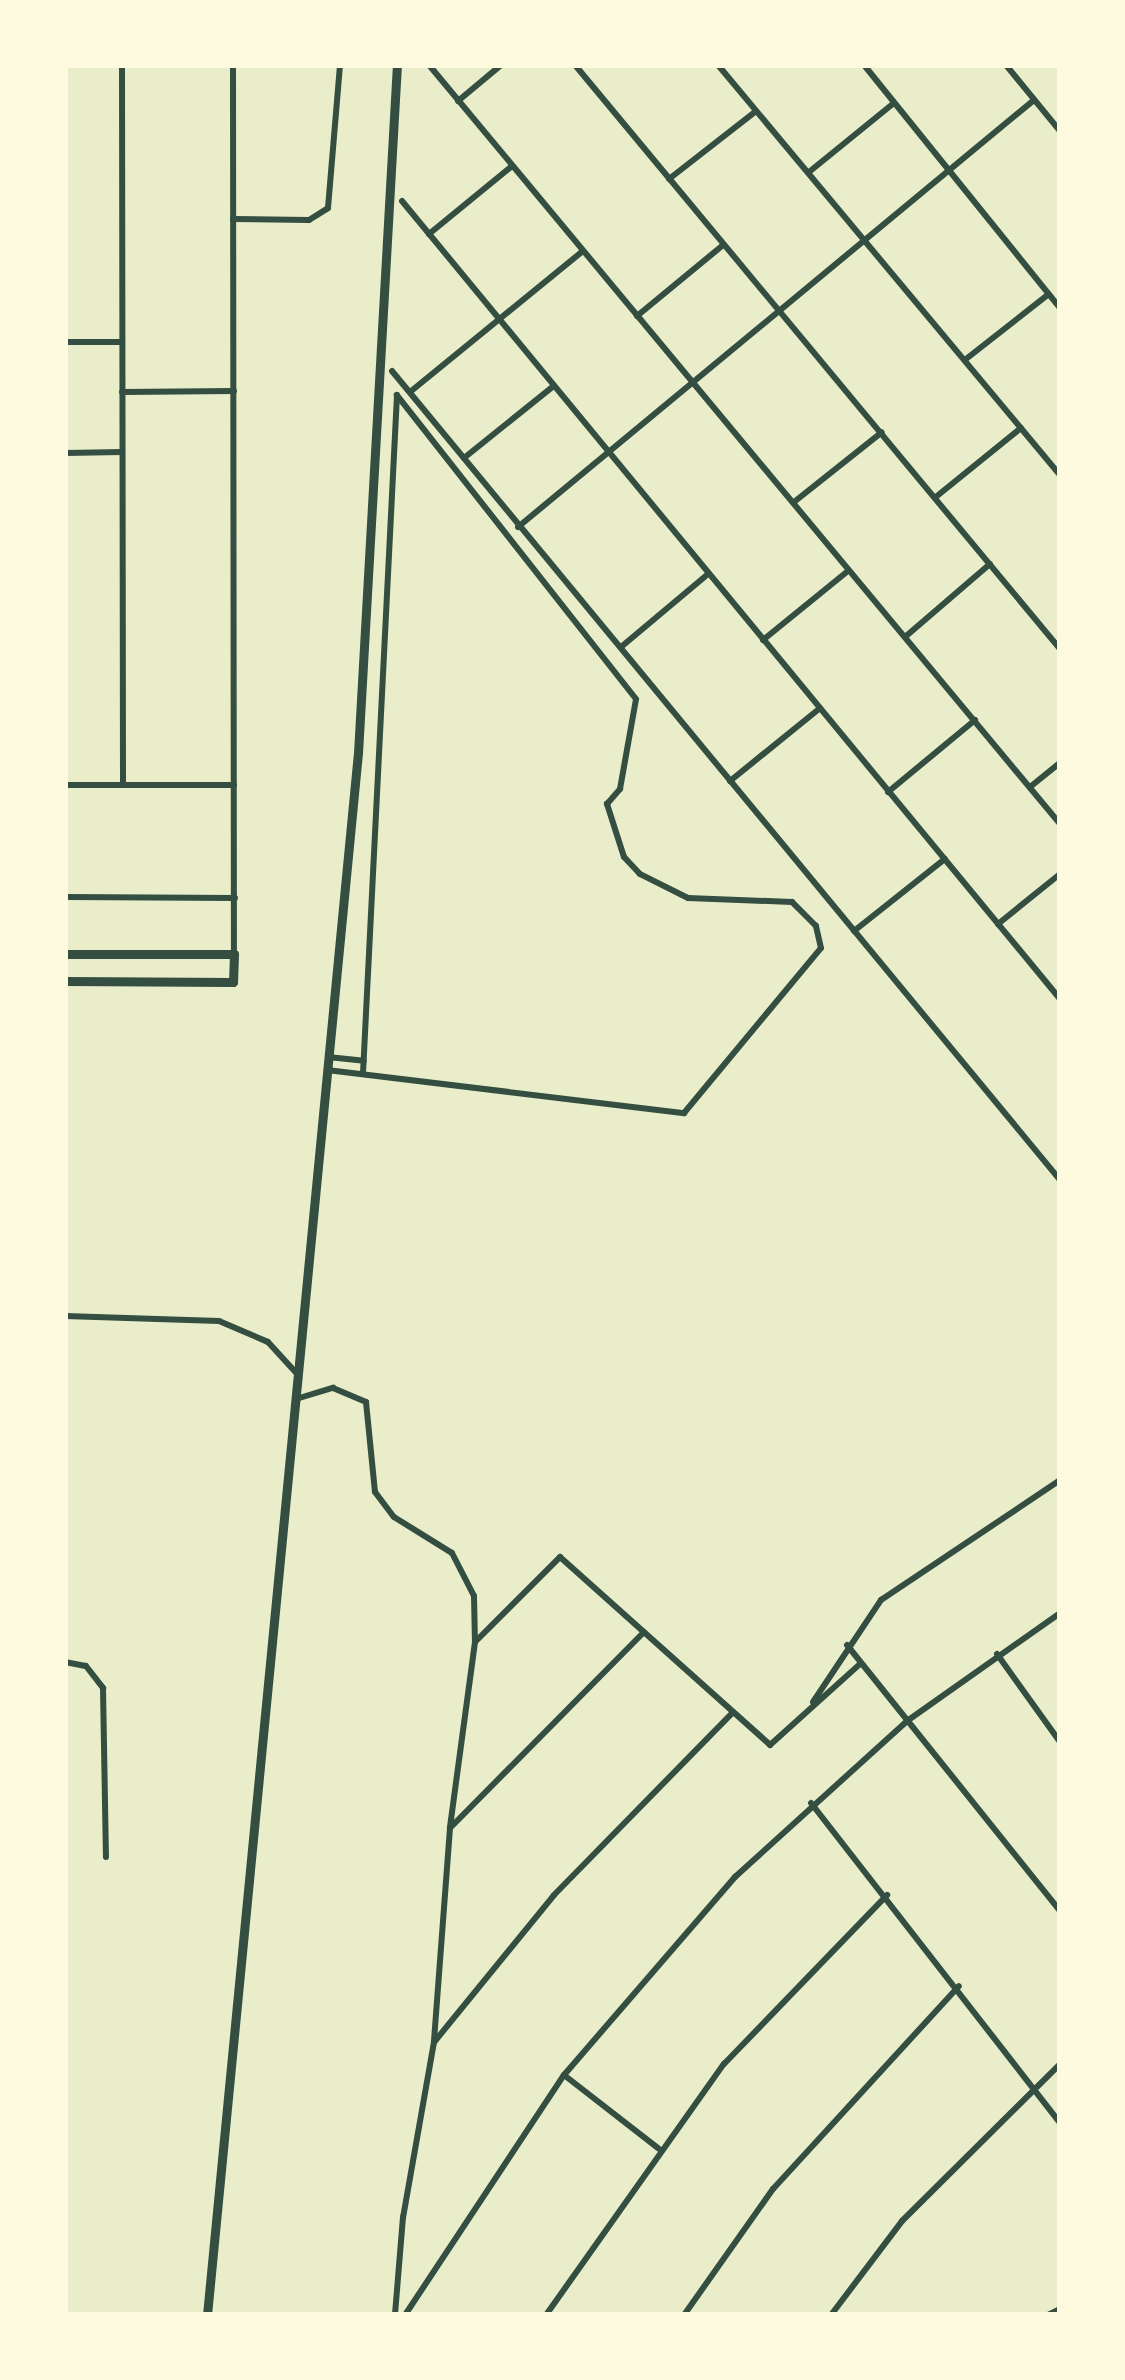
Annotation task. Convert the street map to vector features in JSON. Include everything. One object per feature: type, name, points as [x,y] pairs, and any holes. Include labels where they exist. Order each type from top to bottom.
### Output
[{"type":"street","points":[[122,65],[123,785]]},
{"type":"street","points":[[65,982],[233,982],[233,65]]},
{"type":"street","points":[[233,219],[309,220],[328,208],[340,65]]},
{"type":"street","points":[[207,2315],[360,735],[396,65]]},
{"type":"street","points":[[429,65],[1060,824]]},
{"type":"street","points":[[458,101],[501,65]]},
{"type":"street","points":[[575,65],[722,246],[937,496],[1060,649]]},
{"type":"street","points":[[718,65],[870,242],[1060,474]]},
{"type":"street","points":[[864,65],[954,170],[1060,308]]},
{"type":"street","points":[[1006,65],[1060,131]]},
{"type":"street","points":[[518,526],[870,242],[1034,100]]},
{"type":"street","points":[[809,172],[894,103]]},
{"type":"street","points":[[669,179],[756,111]]},
{"type":"street","points":[[429,234],[511,167]]},
{"type":"street","points":[[402,202],[604,454],[1060,999]]},
{"type":"street","points":[[637,316],[722,246]]},
{"type":"street","points":[[410,392],[582,251]]},
{"type":"street","points":[[966,359],[1048,294]]},
{"type":"street","points":[[65,342],[122,342]]},
{"type":"street","points":[[392,371],[1060,1180]]},
{"type":"street","points":[[464,458],[551,388]]},
{"type":"street","points":[[122,392],[234,392]]},
{"type":"street","points":[[327,1070],[684,1113],[821,948],[816,926],[792,902],[688,898],[640,874],[624,857],[608,804],[620,789],[636,699],[396,395],[363,1073]]},
{"type":"street","points":[[937,496],[1021,428]]},
{"type":"street","points":[[794,502],[882,432]]},
{"type":"street","points":[[65,453],[122,452]]},
{"type":"street","points":[[905,636],[990,564]]},
{"type":"street","points":[[763,640],[848,571]]},
{"type":"street","points":[[621,647],[708,574]]},
{"type":"street","points":[[730,780],[818,708]]},
{"type":"street","points":[[888,792],[975,720]]},
{"type":"street","points":[[1030,788],[1060,763]]},
{"type":"street","points":[[65,784],[234,785]]},
{"type":"street","points":[[854,931],[945,858]]},
{"type":"street","points":[[998,924],[1060,874]]},
{"type":"street","points":[[65,898],[235,898]]},
{"type":"street","points":[[65,954],[234,954]]},
{"type":"street","points":[[328,1057],[364,1061]]},
{"type":"street","points":[[65,1316],[220,1320],[268,1342],[300,1377]]},
{"type":"street","points":[[296,1399],[334,1388],[366,1402],[376,1492],[394,1517],[462,1564],[474,1596],[475,1642],[450,1828],[434,2042],[403,2217],[395,2315]]},
{"type":"street","points":[[810,1707],[847,1645],[881,1600],[1060,1480]]},
{"type":"street","points":[[475,1642],[560,1557],[770,1745],[861,1662]]},
{"type":"street","points":[[405,2315],[564,2076],[650,1970],[812,1803],[908,1721],[1060,1613]]},
{"type":"street","points":[[450,1828],[644,1632]]},
{"type":"street","points":[[847,1645],[1060,1910]]},
{"type":"street","points":[[998,1654],[1060,1742]]},
{"type":"street","points":[[65,1662],[86,1666],[103,1688],[106,1857]]},
{"type":"street","points":[[434,2042],[566,1882],[732,1712]]},
{"type":"street","points":[[812,1803],[959,1986],[1060,2123]]},
{"type":"street","points":[[546,2315],[659,2149],[803,1975],[887,1895]]},
{"type":"street","points":[[684,2315],[773,2189],[959,1986]]},
{"type":"street","points":[[831,2315],[902,2222],[1032,2087],[1060,2064]]},
{"type":"street","points":[[564,2076],[659,2149]]},
{"type":"street","points":[[1048,2315],[1060,2309]]}]
